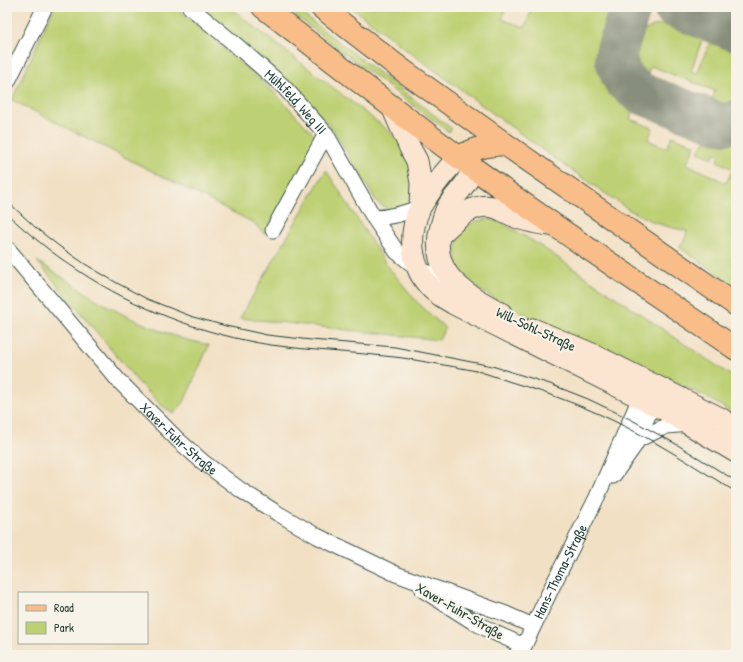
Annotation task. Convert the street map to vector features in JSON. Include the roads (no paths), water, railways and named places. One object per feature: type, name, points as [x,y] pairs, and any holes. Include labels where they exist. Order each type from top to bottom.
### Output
[{"type":"main road","points":[[263,7],[392,107],[469,158],[557,227],[736,349]]},
{"type":"main road","points":[[321,7],[401,69],[505,144],[736,305]]},
{"type":"main road","points":[[392,107],[417,161],[421,183],[420,207]]},
{"type":"main road","points":[[469,158],[475,135],[472,120]]},
{"type":"main road","points":[[420,207],[448,168],[469,158],[489,145],[505,144]]},
{"type":"main road","name":"Will-Sohl-Straße","points":[[469,158],[468,179],[448,206],[441,222],[439,236],[438,244],[441,261],[452,281],[472,297],[506,316],[592,354],[690,424],[736,452]]},
{"type":"main road","points":[[439,236],[461,216],[473,209],[492,206],[517,218],[557,227]]},
{"type":"main road","name":"Will-Sohl-Straße","points":[[420,207],[415,226],[413,246],[414,258],[422,276],[430,288],[436,293],[449,302],[649,395],[720,418],[736,429]]},
{"type":"street","points":[[7,83],[45,7]]},
{"type":"street","name":"Mühlfeld, Weg III","points":[[190,7],[284,87],[326,134],[374,218],[397,252],[418,269],[452,281]]},
{"type":"street","points":[[273,230],[326,134]]},
{"type":"street","points":[[374,218],[388,218],[404,214],[420,207]]},
{"type":"street","name":"Xaver-Fuhr-Straße","points":[[7,248],[118,380],[172,435],[197,457],[242,491],[317,536],[396,574],[506,614],[533,626]]},
{"type":"street","name":"Hans-Thoma-Straße","points":[[597,497],[635,446],[649,395]]},
{"type":"street","name":"Hans-Thoma-Straße","points":[[521,652],[649,395]]},
{"type":"street","points":[[637,440],[666,426],[690,424]]},
{"type":"street","name":"Xaver-Fuhr-Straße","points":[[396,574],[472,621],[495,633],[521,652]]},
{"type":"tram line","points":[[7,201],[36,228],[85,264],[147,299],[193,317],[267,335],[395,347],[492,366],[550,384],[588,399],[630,419],[676,444],[736,481]]},
{"type":"tram line","points":[[7,214],[42,244],[79,271],[123,297],[171,318],[221,334],[271,345],[402,358],[481,372],[555,397],[612,420],[668,450],[736,492]]}]
